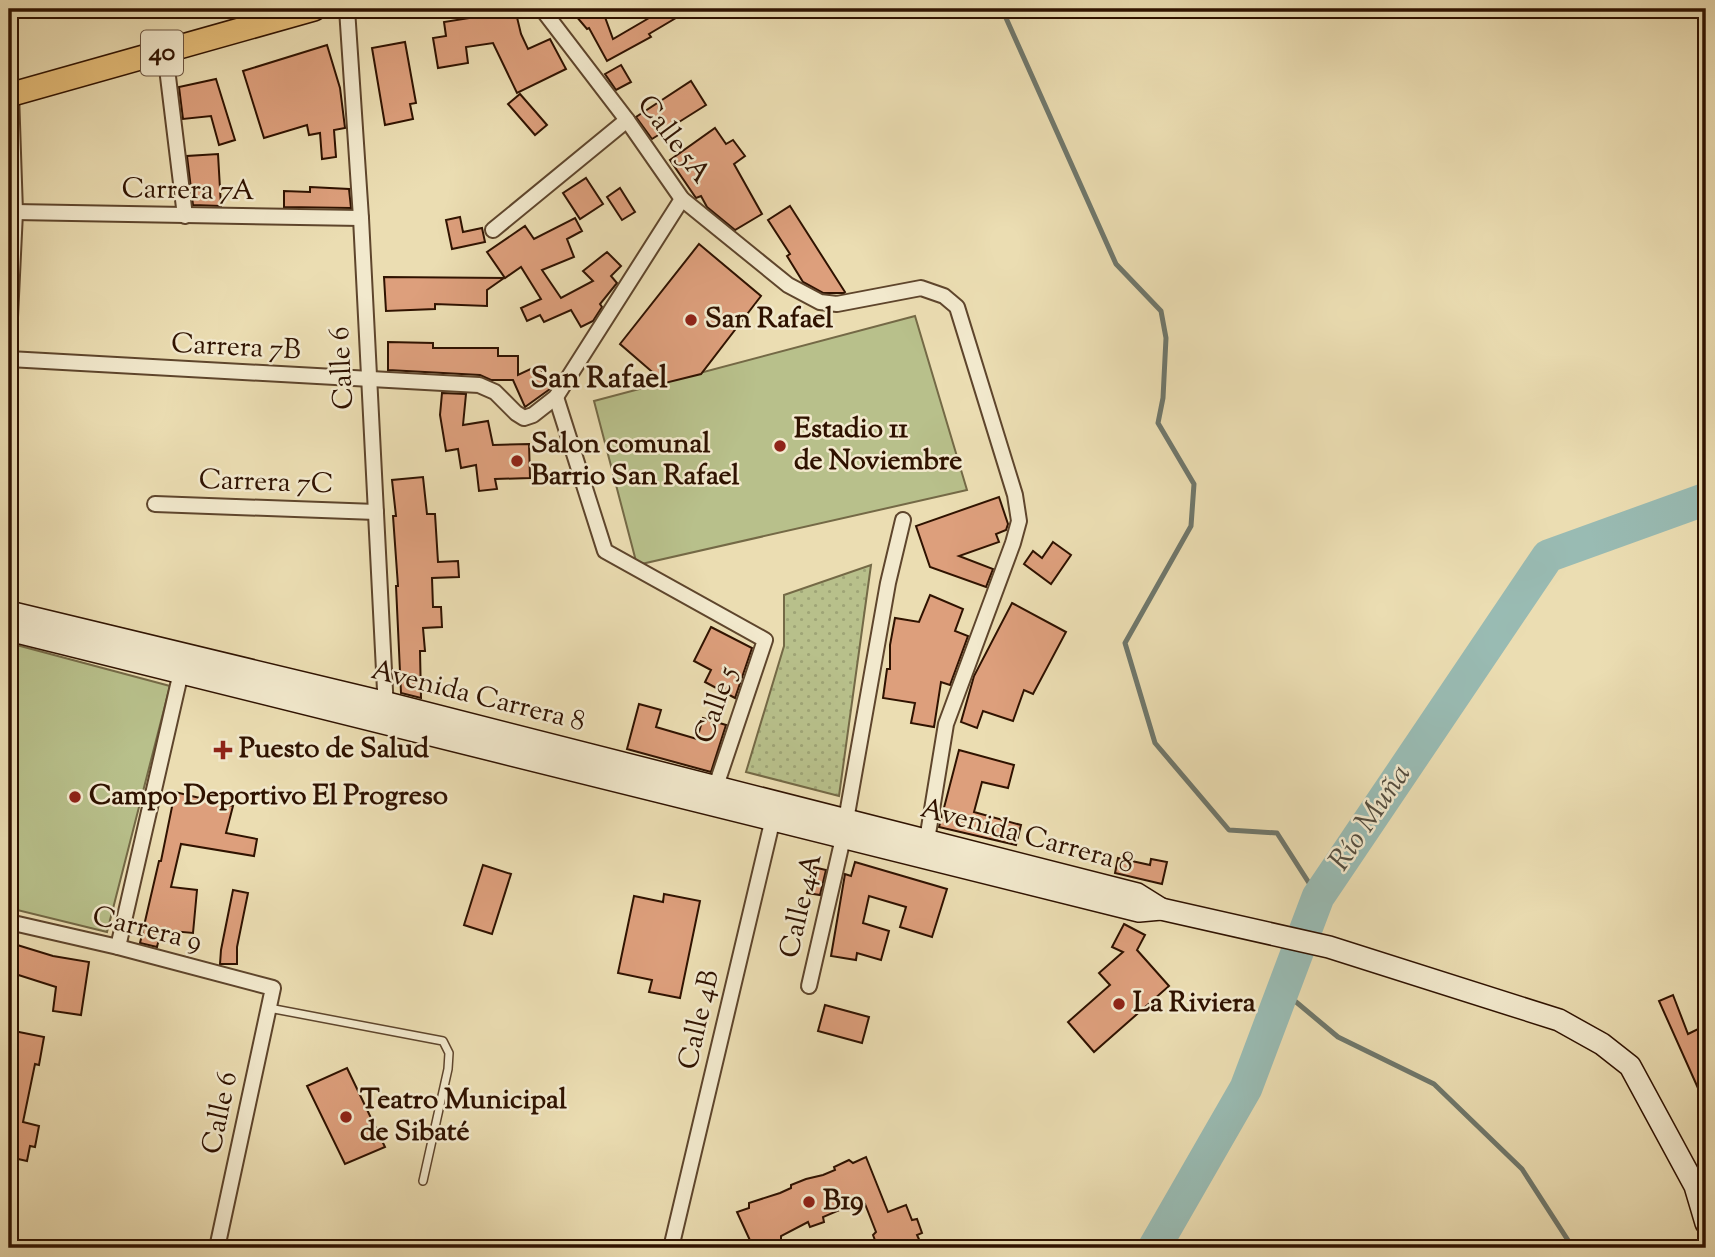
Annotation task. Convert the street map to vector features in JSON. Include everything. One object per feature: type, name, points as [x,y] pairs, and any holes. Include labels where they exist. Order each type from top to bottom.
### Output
[{"type":"main road","name":"40","points":[[10,95],[314,9]]},
{"type":"street","name":"Calle 6","points":[[347,9],[387,702],[384,725]]},
{"type":"street","name":"Calle 5A","points":[[542,9],[628,120],[682,199],[788,285],[820,302],[837,304],[921,288],[944,296],[957,307],[1014,495],[1019,521],[946,723],[927,840]]},
{"type":"street","points":[[165,52],[185,216]]},
{"type":"street","points":[[9,338],[15,212],[10,95]]},
{"type":"street","points":[[493,230],[628,120]]},
{"type":"street","points":[[556,397],[682,199]]},
{"type":"street","name":"Carrera 7A","points":[[15,212],[361,218]]},
{"type":"street","name":"Carrera 7B","points":[[9,359],[479,385],[495,392],[524,418],[533,415],[556,397]]},
{"type":"street","name":"Calle 5","points":[[556,397],[605,551],[765,640],[716,786]]},
{"type":"street","name":"Carrera 7C","points":[[155,504],[376,512]]},
{"type":"street","points":[[844,829],[888,583],[903,520]]},
{"type":"street","name":"Avenida Carrera 8","points":[[9,612],[387,702],[716,786],[774,811]]},
{"type":"street","name":"Avenida Carrera 8","points":[[9,630],[384,725],[774,811],[1139,911],[1161,909]]},
{"type":"street","points":[[118,947],[181,672]]},
{"type":"street","name":"Calle 4B","points":[[671,1248],[774,811]]},
{"type":"street","name":"Avenida Carrera 8","points":[[844,829],[927,840],[1137,894],[1161,909]]},
{"type":"street","name":"Calle 4A","points":[[808,986],[844,829]]},
{"type":"street","points":[[1161,909],[1329,947],[1559,1020],[1602,1044],[1630,1066],[1695,1186],[1706,1223]]},
{"type":"street","name":"Carrera 9","points":[[9,922],[118,947],[273,988]]},
{"type":"street","name":"Calle 6","points":[[216,1248],[273,988]]},
{"type":"lane","points":[[269,1008],[443,1041],[449,1053],[448,1069],[423,1181]]},
{"type":"green space","name":"Estadio 11 de Noviembre","points":[[915,316],[967,490],[637,565],[594,401]]},
{"type":"green space","points":[[871,565],[839,796],[746,772],[784,646],[784,595]]},
{"type":"green space","name":"Campo Deportivo El Progreso","points":[[9,643],[170,686],[107,932],[9,908]]},
{"type":"building","points":[[493,9],[515,9],[528,49],[550,39],[566,69],[517,93],[493,43],[466,47],[468,63],[438,68],[433,38],[446,36],[444,22],[476,17],[475,13]]},
{"type":"building","points":[[570,9],[602,9],[613,39],[649,18],[643,9],[691,9],[649,34],[651,37],[607,61],[589,28],[587,29]]},
{"type":"building","points":[[405,42],[416,103],[410,104],[413,119],[385,125],[372,48]]},
{"type":"building","points":[[327,45],[340,88],[345,128],[334,130],[336,157],[322,159],[320,133],[309,135],[307,125],[264,138],[243,71]]},
{"type":"building","points":[[621,65],[631,82],[616,90],[605,74]]},
{"type":"building","points":[[216,79],[235,140],[219,145],[211,116],[183,119],[179,87]]},
{"type":"building","points":[[691,81],[706,105],[652,139],[636,117]]},
{"type":"building","points":[[520,94],[547,125],[535,135],[508,104]]},
{"type":"building","points":[[715,128],[726,144],[733,140],[745,156],[734,164],[762,214],[735,230],[707,207],[701,196],[696,198],[670,160]]},
{"type":"building","points":[[218,154],[221,206],[193,205],[187,156]]},
{"type":"building","points":[[586,178],[603,204],[580,219],[563,193]]},
{"type":"building","points":[[310,187],[349,189],[351,208],[284,207],[284,191],[310,192]]},
{"type":"building","points":[[620,188],[635,212],[622,220],[607,197]]},
{"type":"building","points":[[790,206],[844,293],[823,293],[803,282],[787,256],[790,254],[768,220]]},
{"type":"building","points":[[460,217],[463,232],[482,228],[485,242],[452,249],[446,220]]},
{"type":"building","points":[[575,218],[582,231],[567,239],[574,257],[542,270],[561,298],[593,281],[583,271],[607,252],[621,266],[611,276],[617,283],[600,304],[602,307],[593,321],[581,327],[571,310],[544,322],[540,315],[527,321],[521,308],[541,299],[521,267],[505,278],[487,252],[525,226],[534,239]]},
{"type":"building","name":"San Rafael","points":[[699,244],[761,296],[701,374],[665,383],[620,344]]},
{"type":"building","points":[[384,277],[504,278],[487,290],[487,306],[435,304],[435,309],[386,311]]},
{"type":"building","points":[[388,342],[433,343],[433,348],[498,348],[498,356],[518,356],[518,375],[539,365],[550,389],[525,407],[513,380],[491,380],[480,375],[388,370]]},
{"type":"building","points":[[442,393],[466,394],[463,425],[488,421],[493,445],[529,444],[530,478],[495,479],[497,489],[479,491],[476,465],[461,468],[458,449],[446,451],[440,415]]},
{"type":"building","points":[[423,477],[427,514],[435,514],[438,562],[458,561],[459,577],[432,578],[433,607],[441,607],[442,627],[423,628],[425,651],[420,651],[421,698],[401,693],[393,516],[396,516],[392,480]]},
{"type":"building","points":[[999,497],[1008,524],[1006,530],[996,534],[999,542],[959,556],[993,569],[986,587],[930,567],[916,526]]},
{"type":"building","points":[[1053,542],[1071,555],[1051,584],[1024,564],[1033,551],[1042,558]]},
{"type":"building","points":[[930,595],[963,609],[955,631],[968,636],[950,685],[941,682],[934,727],[911,723],[915,703],[883,698],[887,669],[890,669],[890,645],[895,618],[919,622]]},
{"type":"building","points":[[1012,603],[1066,632],[1033,694],[1024,690],[1013,721],[983,711],[977,728],[961,722],[974,676]]},
{"type":"building","points":[[711,627],[752,648],[735,698],[705,682],[711,670],[694,661]]},
{"type":"building","points":[[639,704],[661,710],[656,727],[697,739],[703,718],[726,725],[711,772],[627,749]]},
{"type":"building","points":[[959,750],[1014,765],[1008,788],[982,782],[974,812],[1021,825],[1016,845],[939,827]]},
{"type":"building","points":[[175,792],[233,806],[226,833],[257,839],[254,856],[181,844],[171,887],[197,890],[193,933],[161,930],[157,947],[140,943]]},
{"type":"building","points":[[1118,858],[1150,865],[1151,859],[1167,862],[1162,884],[1115,873]]},
{"type":"building","points":[[855,862],[947,889],[932,937],[900,927],[906,907],[869,896],[863,923],[889,931],[881,960],[857,953],[856,960],[831,956],[845,874],[851,876]]},
{"type":"building","points":[[483,865],[511,874],[492,934],[464,925]]},
{"type":"building","points":[[813,867],[826,870],[820,895],[807,893]]},
{"type":"building","points":[[233,890],[248,893],[237,947],[237,964],[220,964],[221,950]]},
{"type":"building","points":[[664,894],[700,901],[680,998],[649,992],[652,980],[618,973],[634,896],[663,902]]},
{"type":"building","name":"La Riviera","points":[[1124,924],[1145,935],[1137,950],[1169,986],[1094,1052],[1068,1022],[1110,985],[1099,973],[1123,952],[1112,947]]},
{"type":"building","points":[[14,944],[53,956],[89,962],[81,1015],[53,1011],[56,987],[9,972]]},
{"type":"building","points":[[1673,995],[1688,1034],[1698,1029],[1706,1046],[1706,1106],[1659,1001]]},
{"type":"building","points":[[825,1005],[869,1017],[862,1043],[818,1031]]},
{"type":"building","points":[[9,1030],[44,1037],[39,1065],[35,1064],[23,1122],[39,1126],[35,1147],[30,1146],[27,1161],[9,1157]]},
{"type":"building","name":"Teatro Municipal de Sibaté","points":[[347,1068],[385,1147],[345,1164],[307,1086]]},
{"type":"building","points":[[866,1157],[888,1212],[906,1205],[912,1220],[917,1219],[922,1233],[917,1235],[923,1248],[878,1248],[873,1235],[876,1232],[865,1204],[853,1209],[851,1205],[823,1217],[824,1222],[810,1227],[808,1222],[767,1246],[766,1242],[753,1247],[737,1212],[749,1208],[749,1203],[791,1188],[791,1185],[835,1170],[834,1167],[849,1160],[853,1163]]},
{"type":"waterway","points":[[1002,9],[1116,264],[1161,311],[1166,338],[1163,398],[1158,423],[1194,484],[1191,526],[1125,643],[1155,743],[1229,830],[1277,833],[1318,897]]},
{"type":"waterway","name":"Río Muña","points":[[1154,1248],[1246,1088],[1318,897],[1548,556],[1706,499]]},
{"type":"waterway","points":[[1283,991],[1338,1037],[1434,1084],[1522,1169],[1573,1248]]},
{"type":"place","name":"San Rafael","points":[[691,320]]},
{"type":"place","name":"Estadio 11 de Noviembre","points":[[780,446]]},
{"type":"place","name":"Salon comunal Barrio San Rafael","points":[[517,461]]},
{"type":"place","name":"Puesto de Salud","points":[[223,750]]},
{"type":"place","name":"Campo Deportivo El Progreso","points":[[75,797]]},
{"type":"place","name":"La Riviera","points":[[1119,1004]]},
{"type":"place","name":"Teatro Municipal de Sibaté","points":[[346,1117]]},
{"type":"place","name":"B19","points":[[809,1202]]},
{"type":"district","name":"San Rafael","points":[[599,379]]}]
